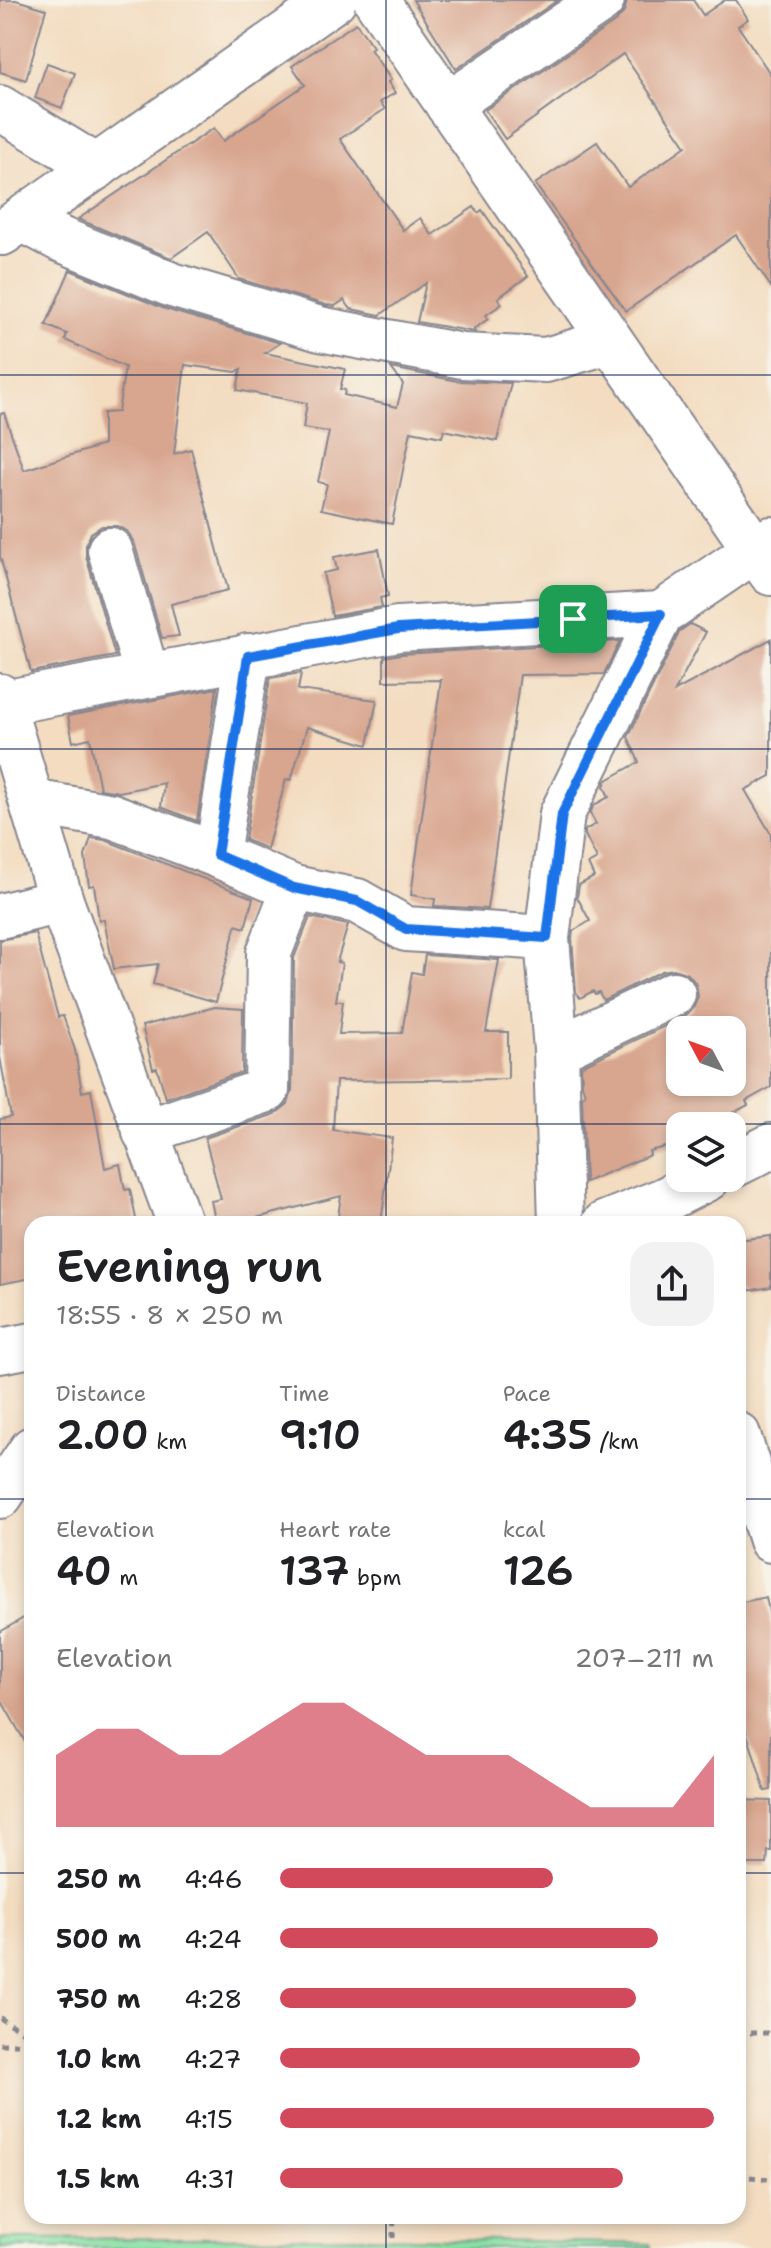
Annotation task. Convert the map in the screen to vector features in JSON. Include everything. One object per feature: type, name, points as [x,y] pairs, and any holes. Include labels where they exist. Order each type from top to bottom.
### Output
[{"type":"street","points":[[11,227],[334,0]]},
{"type":"street","points":[[177,1216],[18,785],[1,700],[398,629],[661,614],[766,554],[610,341],[376,0]]},
{"type":"street","points":[[448,105],[602,0]]},
{"type":"street","points":[[0,108],[97,167]]},
{"type":"street","points":[[11,227],[60,239],[172,285],[320,329],[462,356],[546,360],[610,341]]},
{"type":"street","points":[[110,550],[147,675]]},
{"type":"street","points":[[561,1216],[556,1050],[547,938],[562,814],[661,614]]},
{"type":"street","points":[[217,855],[248,656]]},
{"type":"street","points":[[18,785],[217,855],[294,888],[357,901],[406,929],[547,938]]},
{"type":"street","points":[[145,1132],[267,1090],[269,953],[294,888]]},
{"type":"street","points":[[0,916],[61,901]]},
{"type":"street","points":[[556,1050],[673,994]]},
{"type":"street","points":[[746,1159],[771,1146]]},
{"type":"street","points":[[647,1216],[668,1212],[692,1192]]},
{"type":"street","points":[[0,1351],[24,1346]]},
{"type":"street","points":[[746,1460],[771,1540]]},
{"type":"street","points":[[0,1496],[24,1461]]},
{"type":"path","points":[[0,2018],[24,2032]]},
{"type":"path","points":[[746,2033],[771,2033]]},
{"type":"path","points":[[0,2044],[24,2044]]},
{"type":"path","points":[[746,2177],[771,2179]]},
{"type":"path","points":[[393,2238],[394,2224]]},
{"type":"green space","points":[[375,2237],[650,2244],[651,2248],[0,2248],[0,2239]]},
{"type":"building","points":[[0,0],[16,0],[46,9],[26,80],[0,72]]},
{"type":"building","points":[[413,0],[558,0],[456,69]]},
{"type":"building","points":[[627,0],[693,0],[703,15],[725,0],[736,0],[748,19],[738,26],[771,75],[771,287],[736,235],[626,311],[535,184],[597,142],[628,187],[686,146],[623,54],[505,139],[485,110],[616,21],[624,12]]},
{"type":"building","points":[[356,23],[373,47],[370,49],[391,80],[388,82],[395,93],[380,102],[385,109],[340,139],[403,230],[420,218],[432,235],[474,207],[478,213],[482,210],[528,276],[498,298],[502,304],[486,315],[488,319],[474,329],[475,332],[417,322],[426,283],[380,315],[351,309],[344,300],[335,306],[326,305],[239,279],[208,232],[171,258],[78,219],[214,128],[223,141],[305,85],[292,66]]},
{"type":"building","points":[[47,63],[75,73],[62,108],[35,98]]},
{"type":"building","points":[[70,270],[165,309],[280,343],[265,353],[345,369],[340,389],[345,390],[344,395],[397,407],[403,384],[391,368],[458,381],[511,383],[497,441],[444,430],[442,437],[411,431],[392,524],[321,509],[327,484],[318,482],[329,432],[303,428],[307,403],[237,390],[241,369],[236,372],[185,365],[174,454],[191,449],[228,590],[171,604],[179,636],[162,638],[134,542],[127,531],[117,526],[102,526],[91,533],[86,556],[115,656],[31,672],[0,556],[0,414],[4,413],[24,470],[103,445],[103,413],[118,412],[125,367],[65,340],[67,334],[46,325]]},
{"type":"building","points":[[379,549],[388,596],[380,598],[382,607],[332,616],[323,573],[337,570],[334,557]]},
{"type":"building","points":[[690,624],[706,632],[675,691],[771,639],[771,776],[745,790],[771,834],[771,1087],[746,1101],[748,1105],[735,1112],[666,1112],[666,1147],[649,1151],[650,1155],[585,1182],[582,1096],[585,1094],[581,1066],[666,1026],[666,1096],[746,1096],[746,1016],[685,1016],[693,1009],[698,997],[696,984],[688,974],[674,969],[662,971],[603,1000],[599,992],[595,994],[593,991],[580,998],[576,992],[573,931],[590,921],[577,897],[579,885],[594,877],[588,864],[597,859],[585,830],[596,824],[590,813],[594,805],[609,797],[604,786],[607,780],[639,762],[628,737],[680,631]]},
{"type":"building","points":[[620,641],[604,674],[520,675],[487,909],[434,906],[435,899],[411,895],[441,680],[384,681],[384,657]]},
{"type":"building","points":[[301,673],[298,690],[377,700],[368,745],[307,727],[291,780],[286,779],[267,849],[245,840],[270,678]]},
{"type":"building","points":[[217,688],[197,821],[161,807],[164,783],[119,792],[100,789],[90,738],[73,742],[68,716]]},
{"type":"building","points":[[91,838],[105,840],[253,898],[245,928],[236,925],[216,1002],[153,984],[158,964],[114,969],[104,920],[99,920],[94,885],[89,886],[85,856]]},
{"type":"building","points":[[310,917],[348,925],[337,962],[342,963],[336,1001],[343,1001],[339,1034],[402,1033],[412,972],[422,974],[425,955],[499,960],[486,1032],[508,1032],[508,1079],[336,1081],[333,1130],[392,1138],[382,1216],[338,1216],[341,1196],[264,1216],[214,1216],[211,1201],[221,1199],[205,1138],[275,1114],[288,1104],[292,1090],[294,958]]},
{"type":"building","points":[[35,933],[58,1017],[63,1016],[75,1050],[82,1092],[91,1090],[105,1168],[120,1164],[125,1190],[130,1189],[135,1216],[24,1216],[24,1280],[0,1284],[0,1119],[11,1117],[0,1057],[0,940]]},
{"type":"building","points":[[215,1007],[243,1009],[242,1072],[166,1098],[157,1068],[153,1069],[142,1026]]},
{"type":"building","points":[[771,1236],[771,1287],[746,1291],[746,1239]]},
{"type":"building","points":[[766,1597],[771,1621],[771,1790],[765,1791],[746,1730],[746,1601]]},
{"type":"building","points":[[24,1618],[24,1740],[0,1698],[0,1632]]},
{"type":"building","points":[[746,1800],[771,1801],[771,1851],[768,1851],[767,1864],[746,1864]]},
{"type":"route","points":[[661,614],[562,814],[547,938],[406,929],[357,901],[294,888],[217,855],[248,656],[398,629],[573,619],[661,614]]}]
